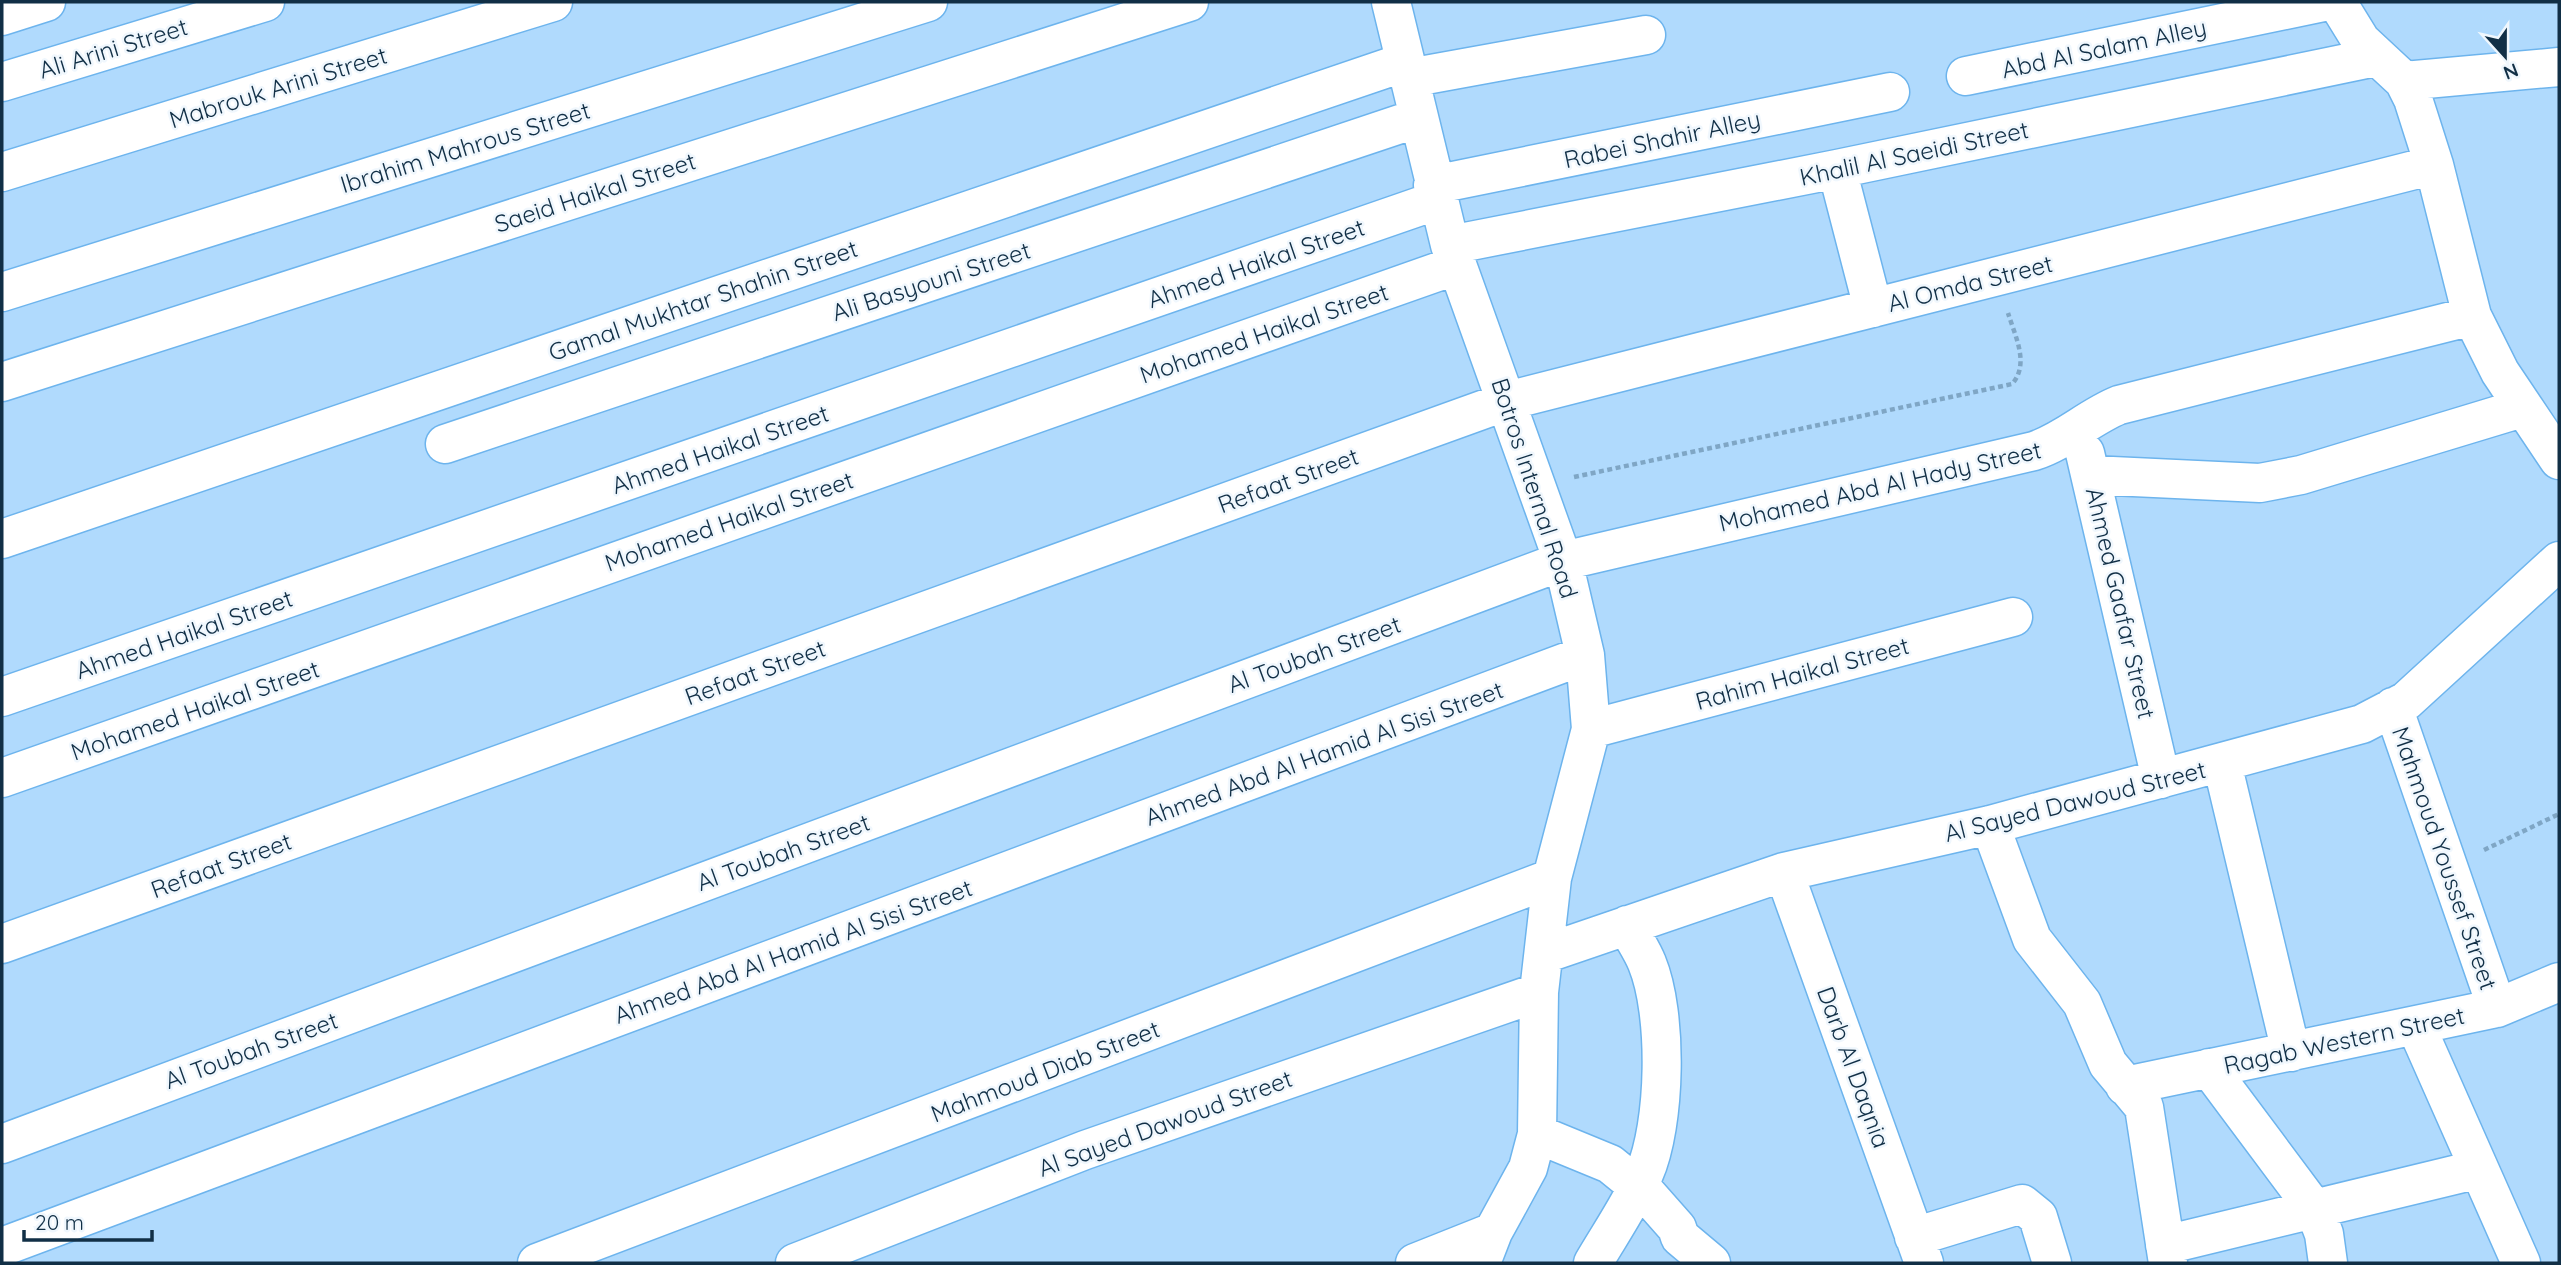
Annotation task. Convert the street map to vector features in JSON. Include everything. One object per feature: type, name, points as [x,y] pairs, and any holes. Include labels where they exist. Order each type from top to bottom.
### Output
[{"type":"street","points":[[2,16],[46,2]]},
{"type":"street","name":"Ali Arini Street","points":[[2,82],[265,2]]},
{"type":"street","name":"Mabrouk Arini Street","points":[[2,172],[553,2]]},
{"type":"street","name":"Ibrahim Mahrous Street","points":[[2,292],[928,2]]},
{"type":"street","name":"Saeid Haikal Street","points":[[2,382],[1189,2]]},
{"type":"street","name":"Botros Internal Road","points":[[1391,2],[1435,193],[1454,255],[1563,561],[1585,655],[1591,729],[1552,878],[1539,992],[1537,1133],[1528,1168],[1487,1248]]},
{"type":"street","name":"Abd Al Salam Alley","points":[[1966,76],[2324,2]]},
{"type":"street","points":[[2337,2],[2361,41],[2390,69],[2434,165],[2472,316],[2500,372],[2559,460]]},
{"type":"street","name":"Gamal Mukhtar Shahin Street","points":[[2,539],[595,337],[1407,70],[1646,35]]},
{"type":"street","name":"Khalil Al Saeidi Street","points":[[1454,255],[1838,169],[2390,69],[2559,67]]},
{"type":"street","name":"Rabei Shahir Alley","points":[[1435,193],[1890,92]]},
{"type":"street","name":"Ali Basyouni Street","points":[[445,444],[1418,118]]},
{"type":"street","name":"Al Omda Street","points":[[1507,401],[2434,165]]},
{"type":"street","points":[[1838,169],[1873,308]]},
{"type":"street","name":"Ahmed Haikal Street","points":[[2,697],[1435,193]]},
{"type":"street","name":"Mohamed Haikal Street","points":[[2,778],[1454,255]]},
{"type":"street","name":"Mohamed Abd Al Hady Street","points":[[1563,561],[2034,451],[2051,445],[2119,405],[2472,316]]},
{"type":"street","points":[[595,337],[611,388]]},
{"type":"street","name":"Refaat Street","points":[[2,944],[1507,401]]},
{"type":"street","points":[[2091,475],[2260,483],[2301,475],[2522,408]]},
{"type":"street","name":"Ahmed Gaafar Street","points":[[2077,428],[2091,475],[2161,779]]},
{"type":"street","name":"Al Toubah Street","points":[[2,1144],[1563,561]]},
{"type":"street","name":"Al Sayed Dawoud Street","points":[[1544,954],[1784,872],[1990,825],[2362,724],[2406,701],[2559,561]]},
{"type":"street","name":"Rahim Haikal Street","points":[[1591,729],[2013,617]]},
{"type":"street","name":"Ahmed Abd Al Hamid Al Sisi Street","points":[[2,1247],[1585,655]]},
{"type":"street","name":"Mahmoud Youssef Street","points":[[2393,708],[2497,1008]]},
{"type":"street","points":[[2222,763],[2291,1052]]},
{"type":"street","points":[[1990,825],[2032,939],[2082,1003],[2108,1064],[2125,1086],[2137,1096],[2148,1121],[2166,1254],[2315,1210],[2479,1169]]},
{"type":"street","name":"Darb Al Daqnia","points":[[1784,872],[1919,1250]]},
{"type":"street","name":"Mahmoud Diab Street","points":[[537,1263],[1552,878]]},
{"type":"street","points":[[1594,1263],[1644,1173],[1660,1118],[1661,1061],[1657,1007],[1648,964],[1626,925]]},
{"type":"street","name":"Ragab Western Street","points":[[2125,1086],[2497,1008],[2559,982]]},
{"type":"street","name":"Al Sayed Dawoud Street","points":[[795,1263],[1085,1150],[1539,992]]},
{"type":"street","points":[[2416,1026],[2521,1263]]},
{"type":"street","points":[[2210,1068],[2315,1210],[2324,1234],[2328,1263]]},
{"type":"street","points":[[1537,1133],[1611,1164],[1637,1186],[1677,1228],[1679,1250],[1711,1263]]},
{"type":"street","points":[[1919,1250],[2016,1203],[2022,1204],[2038,1217],[2052,1263]]},
{"type":"street","points":[[1415,1263],[1487,1248]]},
{"type":"path","points":[[1536,485],[2012,384],[2021,374],[2018,349]]},
{"type":"path","points":[[2449,867],[2559,814]]}]
